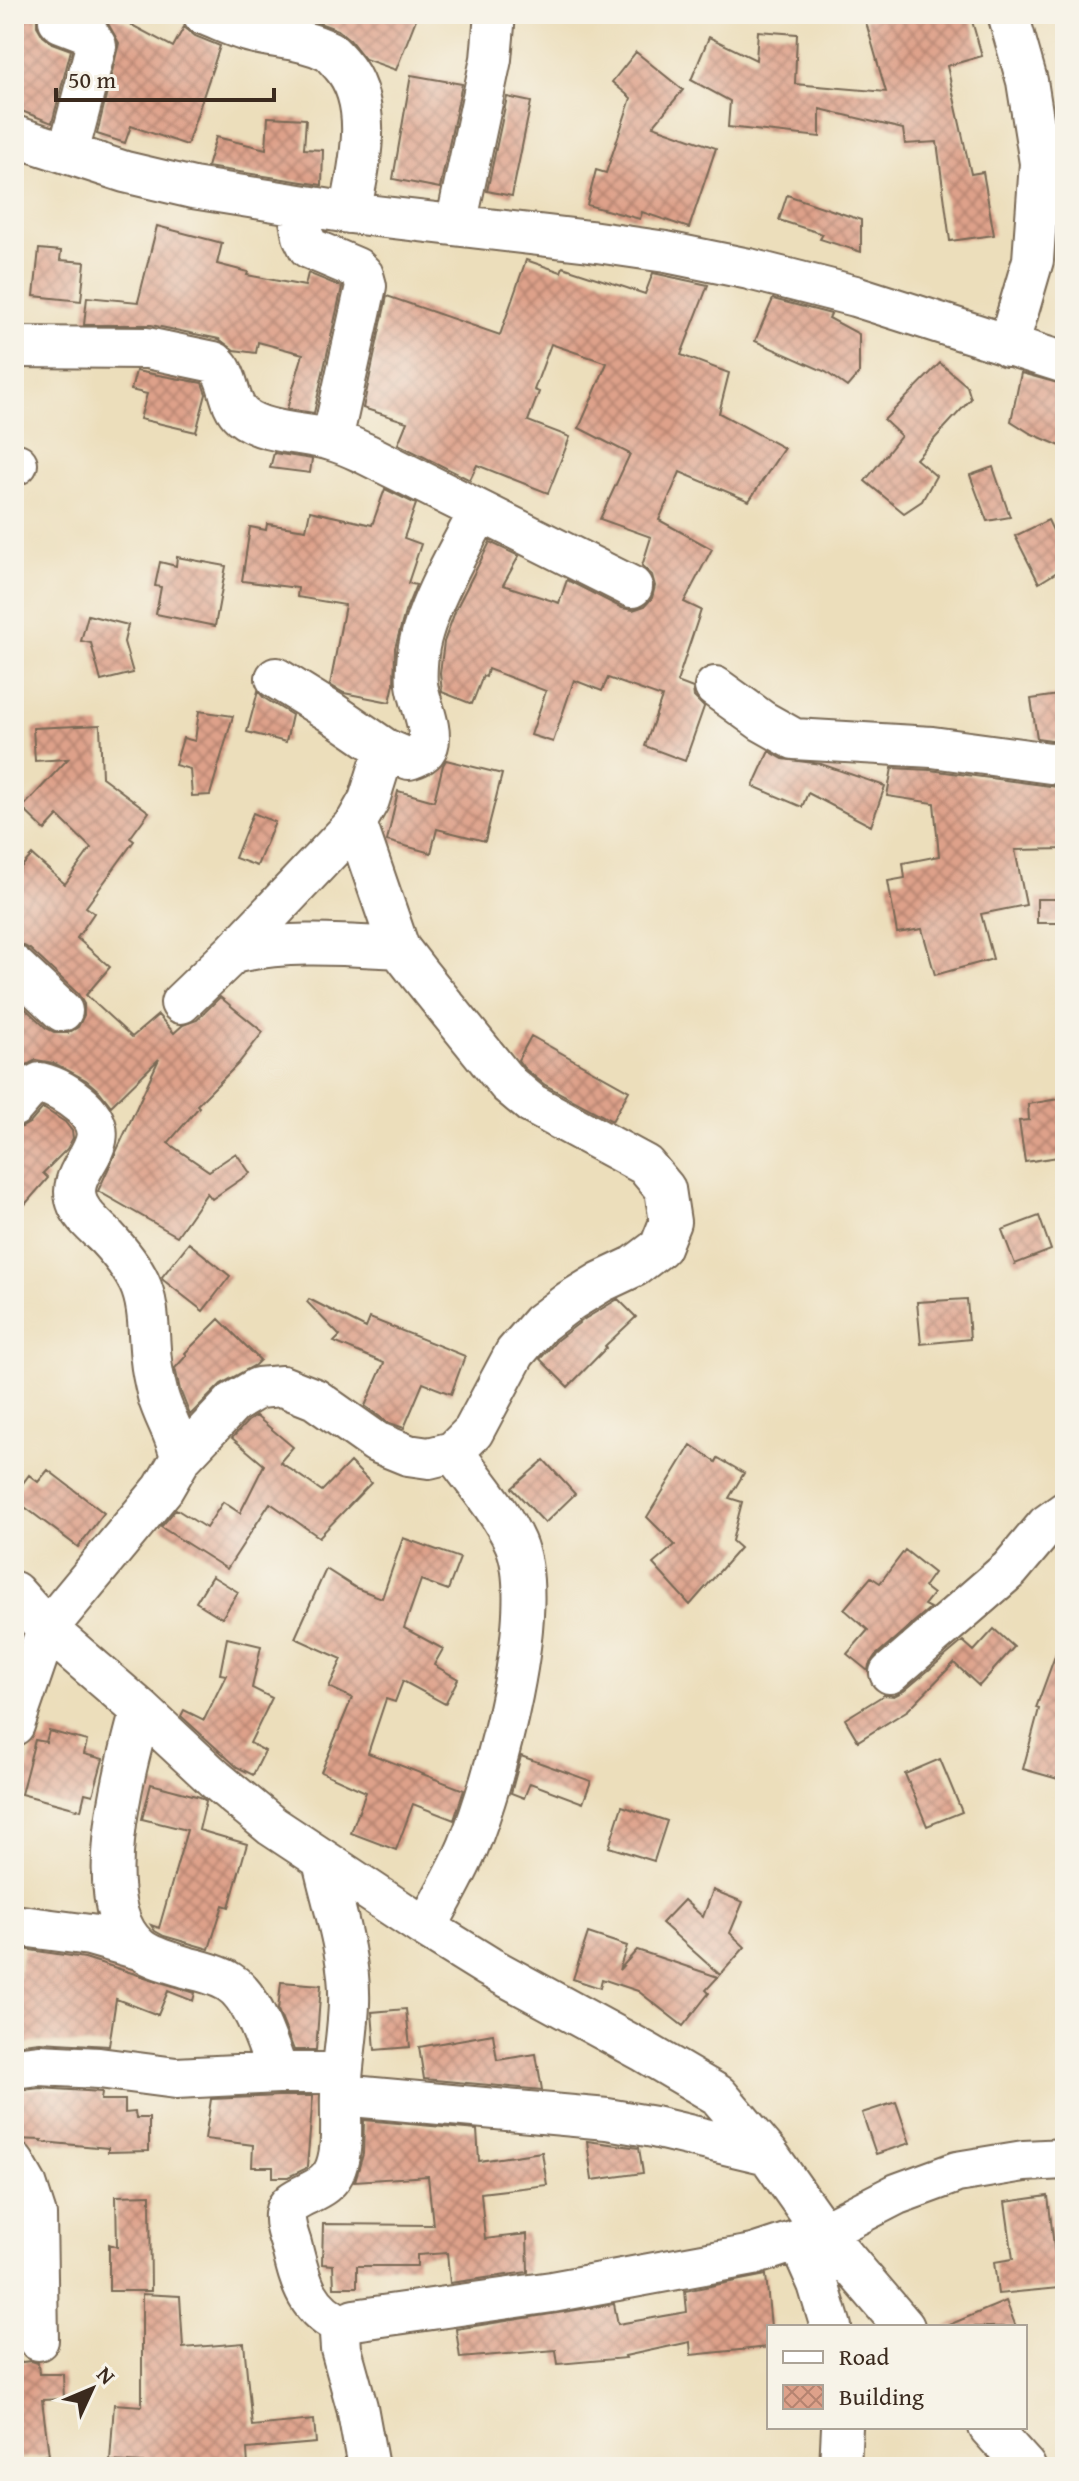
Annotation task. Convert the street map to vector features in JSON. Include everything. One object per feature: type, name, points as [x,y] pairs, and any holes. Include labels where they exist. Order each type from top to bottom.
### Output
[{"type":"street","points":[[60,14],[61,22],[87,32],[96,46],[68,153]]},
{"type":"street","points":[[203,14],[244,30],[276,38],[292,38],[330,52],[350,75],[359,100],[362,137],[350,213]]},
{"type":"street","points":[[456,225],[491,59],[495,14]]},
{"type":"street","points":[[1008,14],[1027,81],[1040,163],[1033,260],[1008,346]]},
{"type":"street","points":[[14,136],[125,172],[193,188],[350,213],[621,245],[749,269],[855,296],[1065,363]]},
{"type":"street","points":[[297,205],[303,236],[309,248],[356,268],[363,275],[366,286],[332,440]]},
{"type":"street","points":[[14,347],[147,348],[205,359],[220,367],[231,399],[241,415],[255,423],[332,440],[399,469],[632,587]]},
{"type":"street","points":[[276,678],[385,749],[409,759],[422,754],[428,744],[417,683],[419,650],[428,618],[480,511]]},
{"type":"street","points":[[715,687],[762,721],[794,739],[932,747],[1065,765]]},
{"type":"street","points":[[181,1003],[233,953],[356,823],[369,800],[385,749]]},
{"type":"street","points":[[14,1725],[47,1629],[163,1489],[181,1458],[233,1403],[258,1388],[282,1386],[315,1399],[376,1442],[408,1455],[429,1458],[453,1452],[473,1432],[515,1353],[541,1323],[570,1301],[635,1266],[660,1247],[670,1222],[665,1189],[645,1165],[532,1104],[508,1084],[399,948],[356,823]]},
{"type":"street","points":[[233,953],[258,947],[322,944],[399,948]]},
{"type":"street","points":[[14,966],[62,1011]]},
{"type":"street","points":[[14,1106],[27,1091],[40,1083],[55,1086],[81,1106],[96,1124],[99,1136],[75,1184],[75,1196],[80,1208],[127,1261],[140,1284],[159,1400],[177,1439],[181,1458]]},
{"type":"street","points":[[426,1928],[468,1846],[490,1785],[520,1647],[524,1592],[515,1544],[487,1497],[453,1452]]},
{"type":"street","points":[[890,1673],[1010,1569],[1047,1525],[1065,1512]]},
{"type":"street","points":[[14,1592],[47,1629],[272,1826],[489,1967],[718,2095],[768,2154],[811,2236],[902,2325]]},
{"type":"street","points":[[139,1949],[125,1932],[117,1912],[113,1887],[119,1791],[141,1710]]},
{"type":"street","points":[[323,1861],[347,1972],[349,2004],[338,2163],[333,2177],[320,2189],[289,2205],[285,2214],[306,2293],[317,2310],[344,2326]]},
{"type":"street","points":[[14,1925],[90,1935],[229,1981],[251,2008],[278,2073]]},
{"type":"street","points":[[14,2068],[39,2065],[99,2068],[176,2078],[278,2073],[607,2119],[768,2154]]},
{"type":"street","points":[[368,2467],[357,2407],[341,2349],[340,2335],[344,2326],[354,2320],[552,2292],[753,2255],[811,2236],[897,2194],[957,2172],[1024,2161],[1065,2159]]},
{"type":"street","points":[[14,2163],[26,2184],[36,2215],[38,2340]]},
{"type":"street","points":[[811,2236],[818,2284],[830,2325]]},
{"type":"street","points":[[840,2467],[842,2429]]},
{"type":"street","points":[[991,2429],[1025,2467]]},
{"type":"building","points":[[14,14],[37,14],[37,26],[43,36],[71,50],[52,123],[14,108]]},
{"type":"building","points":[[100,14],[111,14],[173,47],[184,27],[195,36],[220,46],[187,145],[131,126],[125,143],[97,134],[119,43]]},
{"type":"building","points":[[289,14],[418,14],[396,70],[365,59],[338,30]]},
{"type":"building","points":[[883,14],[970,14],[982,56],[947,66],[971,174],[983,172],[994,235],[950,241],[937,142],[905,144],[903,129],[820,109],[820,137],[728,127],[730,101],[691,80],[709,37],[756,60],[758,31],[797,34],[795,84],[886,92],[865,19]]},
{"type":"building","points":[[636,52],[683,90],[653,126],[716,148],[689,228],[642,212],[640,219],[587,205],[596,170],[606,173],[631,98],[612,82]]},
{"type":"building","points":[[411,75],[462,84],[440,188],[393,179]]},
{"type":"building","points":[[507,97],[531,102],[512,196],[487,191]]},
{"type":"building","points":[[268,117],[306,119],[304,149],[323,150],[322,185],[207,167],[216,137],[266,149]]},
{"type":"building","points":[[787,195],[861,220],[861,252],[820,239],[823,234],[779,220]]},
{"type":"building","points":[[157,226],[222,243],[217,264],[248,272],[247,275],[305,286],[308,273],[342,287],[314,413],[287,409],[303,354],[258,342],[256,353],[234,350],[219,339],[151,325],[84,325],[87,297],[138,302]]},
{"type":"building","points":[[39,249],[61,251],[60,260],[85,262],[81,301],[34,296]]},
{"type":"building","points":[[526,260],[561,272],[563,267],[645,294],[653,273],[708,285],[681,355],[729,373],[719,413],[784,448],[749,501],[680,472],[659,520],[712,549],[684,602],[701,610],[677,682],[693,688],[694,697],[704,707],[685,761],[645,746],[662,697],[608,678],[602,691],[574,680],[553,742],[531,735],[546,691],[488,669],[472,704],[442,692],[440,673],[444,642],[456,609],[490,542],[519,556],[503,585],[559,603],[567,580],[622,608],[633,610],[645,606],[652,598],[655,586],[652,575],[642,566],[651,537],[600,519],[630,454],[579,428],[607,363],[551,344],[534,390],[539,392],[528,421],[570,437],[548,493],[477,465],[470,480],[398,444],[407,422],[363,408],[387,296],[500,335]]},
{"type":"building","points":[[773,299],[831,314],[829,318],[859,334],[859,373],[847,387],[826,372],[755,341]]},
{"type":"building","points":[[940,363],[967,386],[971,399],[916,459],[936,476],[922,501],[904,513],[865,481],[901,436],[884,420]]},
{"type":"building","points":[[136,371],[202,383],[206,394],[196,432],[140,419],[147,394],[131,390]]},
{"type":"building","points":[[1021,373],[1065,385],[1065,448],[1011,421]]},
{"type":"building","points":[[274,453],[312,459],[310,473],[270,468]]},
{"type":"building","points":[[993,467],[1010,517],[987,521],[970,475]]},
{"type":"building","points":[[385,489],[416,504],[404,538],[421,544],[408,583],[416,585],[395,648],[390,702],[344,693],[330,685],[345,605],[297,597],[298,588],[242,581],[250,527],[266,530],[267,524],[306,530],[310,511],[372,525]]},
{"type":"building","points":[[1048,520],[1065,556],[1065,567],[1039,583],[1015,536]]},
{"type":"building","points":[[177,557],[226,566],[215,626],[156,614],[161,587],[155,586],[160,562],[176,566]]},
{"type":"building","points":[[88,615],[128,625],[124,642],[133,673],[101,681],[91,643],[81,641]]},
{"type":"building","points":[[258,691],[292,715],[286,742],[247,732]]},
{"type":"building","points":[[1065,694],[1065,742],[1037,738],[1031,699]]},
{"type":"building","points":[[199,711],[233,716],[210,795],[192,796],[190,769],[175,765],[183,738],[195,741]]},
{"type":"building","points":[[100,725],[102,777],[149,812],[130,838],[134,841],[86,907],[94,913],[77,938],[110,967],[86,995],[132,1037],[158,1015],[174,1033],[183,1025],[197,1020],[220,997],[263,1032],[238,1064],[197,1105],[199,1107],[168,1143],[209,1171],[236,1153],[250,1173],[212,1199],[207,1193],[177,1236],[98,1191],[159,1059],[111,1106],[86,1080],[54,1063],[36,1060],[14,1072],[14,998],[46,1028],[56,1033],[68,1033],[78,1027],[84,1015],[84,1004],[78,994],[30,949],[14,944],[14,875],[32,855],[65,884],[91,848],[58,816],[45,830],[22,808],[68,759],[35,761],[33,728]]},
{"type":"building","points":[[769,751],[783,759],[821,764],[885,786],[871,826],[808,793],[802,807],[753,786]]},
{"type":"building","points":[[446,760],[502,774],[485,841],[437,829],[431,853],[387,841],[398,791],[434,801]]},
{"type":"building","points":[[892,768],[1065,788],[1065,849],[1015,850],[1026,905],[981,914],[993,959],[935,975],[922,929],[897,933],[888,881],[905,878],[903,863],[939,856],[934,803],[887,796]]},
{"type":"building","points":[[253,813],[275,822],[257,866],[235,858]]},
{"type":"building","points":[[1037,899],[1065,899],[1065,923],[1037,923]]},
{"type":"building","points":[[531,1036],[629,1091],[612,1121],[545,1085],[524,1068],[518,1060]]},
{"type":"building","points":[[1065,1098],[1065,1156],[1025,1162],[1019,1121],[1029,1120],[1028,1104]]},
{"type":"building","points":[[43,1108],[65,1122],[73,1138],[67,1149],[43,1173],[48,1178],[14,1217],[14,1128],[31,1122]]},
{"type":"building","points":[[1039,1216],[1051,1250],[1015,1264],[1002,1230]]},
{"type":"building","points":[[189,1243],[230,1276],[203,1311],[162,1277]]},
{"type":"building","points":[[309,1299],[366,1328],[370,1318],[465,1356],[451,1394],[423,1383],[404,1428],[387,1422],[365,1406],[384,1363],[334,1342],[340,1336],[307,1302]]},
{"type":"building","points":[[618,1299],[636,1317],[568,1387],[540,1359],[557,1340],[583,1320]]},
{"type":"building","points":[[967,1299],[970,1339],[921,1344],[917,1302]]},
{"type":"building","points":[[219,1319],[260,1360],[221,1384],[190,1415],[175,1368],[187,1355],[185,1353]]},
{"type":"building","points":[[256,1416],[293,1447],[280,1462],[322,1491],[350,1462],[371,1483],[319,1537],[270,1503],[227,1569],[161,1527],[176,1509],[206,1528],[223,1502],[240,1513],[264,1465],[232,1438]]},
{"type":"building","points":[[691,1445],[716,1462],[718,1458],[744,1473],[729,1498],[742,1502],[732,1541],[740,1548],[690,1605],[653,1564],[675,1545],[647,1517]]},
{"type":"building","points":[[544,1460],[575,1494],[545,1523],[512,1488]]},
{"type":"building","points":[[48,1470],[104,1513],[78,1547],[14,1499],[29,1475],[38,1482]]},
{"type":"building","points":[[403,1538],[460,1558],[448,1590],[421,1580],[404,1628],[443,1649],[434,1665],[458,1679],[445,1704],[403,1681],[395,1702],[386,1699],[368,1753],[464,1790],[454,1820],[413,1804],[396,1850],[351,1833],[366,1792],[321,1772],[352,1698],[329,1687],[342,1659],[295,1638],[326,1569],[356,1588],[382,1598]]},
{"type":"building","points":[[905,1550],[934,1573],[924,1587],[933,1594],[924,1605],[930,1608],[875,1656],[868,1671],[847,1654],[868,1630],[844,1609],[871,1577],[880,1583]]},
{"type":"building","points":[[212,1576],[238,1592],[222,1618],[196,1602]]},
{"type":"building","points":[[994,1629],[1014,1647],[979,1686],[954,1663],[908,1710],[858,1741],[845,1719],[884,1695],[894,1696],[904,1691],[963,1641],[974,1651]]},
{"type":"building","points":[[1062,1637],[1065,1638],[1065,1781],[1023,1769],[1039,1709],[1036,1708]]},
{"type":"building","points":[[227,1638],[261,1646],[252,1688],[272,1698],[250,1743],[265,1751],[253,1775],[237,1767],[181,1716],[184,1710],[204,1720],[226,1675],[220,1674]]},
{"type":"building","points":[[49,1731],[87,1741],[84,1754],[103,1759],[93,1795],[85,1793],[81,1810],[21,1794],[35,1740],[46,1742]]},
{"type":"building","points":[[521,1756],[591,1781],[583,1803],[530,1783],[524,1798],[511,1793]]},
{"type":"building","points":[[940,1759],[962,1812],[927,1826],[905,1774]]},
{"type":"building","points":[[151,1784],[200,1797],[206,1801],[199,1830],[247,1844],[229,1907],[223,1905],[209,1949],[164,1936],[151,1925],[159,1928],[187,1830],[142,1819]]},
{"type":"building","points":[[622,1806],[667,1821],[654,1861],[609,1847]]},
{"type":"building","points":[[713,1890],[743,1902],[730,1933],[745,1947],[720,1975],[662,1923],[684,1900],[703,1917]]},
{"type":"building","points":[[588,1933],[627,1946],[619,1970],[637,1950],[718,1977],[683,2026],[638,1991],[602,1979],[600,1988],[573,1979]]},
{"type":"building","points":[[23,1949],[85,1958],[195,1993],[193,2001],[168,1991],[158,2015],[116,1999],[109,2046],[40,2042],[14,2045],[14,2003]]},
{"type":"building","points":[[281,1982],[321,1985],[316,2050],[294,2050],[278,2010]]},
{"type":"building","points":[[406,2009],[410,2047],[375,2050],[372,2012]]},
{"type":"building","points":[[493,2034],[497,2060],[536,2054],[542,2090],[424,2079],[419,2047]]},
{"type":"building","points":[[40,2088],[102,2092],[101,2100],[125,2100],[125,2113],[135,2112],[136,2118],[149,2118],[149,2151],[108,2152],[108,2148],[14,2139],[14,2091]]},
{"type":"building","points":[[313,2096],[305,2169],[288,2177],[273,2177],[273,2167],[252,2167],[253,2145],[205,2139],[211,2099]]},
{"type":"building","points":[[896,2102],[910,2143],[876,2154],[862,2113]]},
{"type":"building","points":[[364,2120],[477,2130],[479,2161],[542,2152],[547,2185],[481,2193],[485,2239],[527,2234],[528,2272],[450,2283],[447,2253],[417,2255],[417,2266],[357,2266],[357,2287],[334,2287],[333,2265],[322,2264],[323,2224],[433,2225],[428,2176],[355,2181],[363,2154]]},
{"type":"building","points":[[587,2141],[639,2148],[643,2173],[592,2180]]},
{"type":"building","points":[[150,2195],[151,2291],[109,2291],[109,2244],[117,2247],[116,2196]]},
{"type":"building","points":[[1048,2196],[1059,2288],[998,2294],[994,2262],[1013,2259],[1005,2202]]},
{"type":"building","points":[[766,2275],[771,2325],[767,2325],[767,2347],[691,2355],[690,2342],[626,2358],[558,2364],[556,2350],[460,2358],[456,2329],[614,2304],[618,2324],[687,2312],[685,2291]]},
{"type":"building","points":[[142,2294],[180,2296],[183,2348],[244,2343],[252,2426],[314,2420],[316,2443],[247,2449],[248,2467],[110,2461],[114,2404],[142,2406]]},
{"type":"building","points":[[1006,2301],[1015,2325],[949,2325]]},
{"type":"building","points":[[14,2363],[38,2363],[39,2374],[63,2374],[64,2399],[42,2400],[49,2455],[14,2459],[14,2406],[17,2405]]}]
